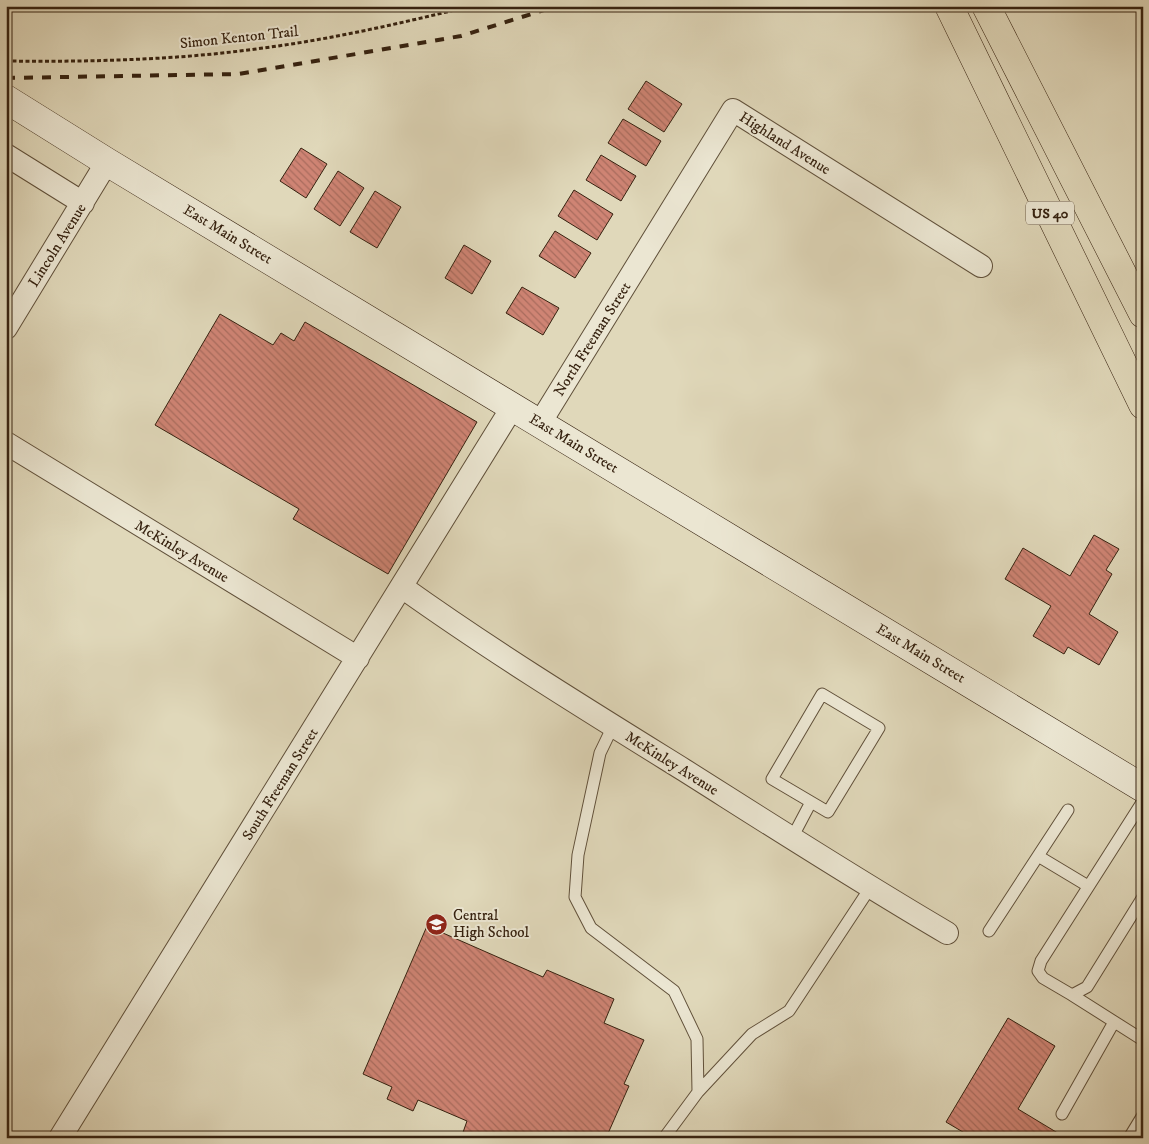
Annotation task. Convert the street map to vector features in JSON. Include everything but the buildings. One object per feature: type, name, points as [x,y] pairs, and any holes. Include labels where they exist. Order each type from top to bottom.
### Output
[{"type":"main road","name":"US 40","points":[[987,7],[1143,314]]},
{"type":"main road","name":"US 40","points":[[953,14],[1143,405]]},
{"type":"main road","name":"East Main Street","points":[[6,98],[107,162],[1143,788]]},
{"type":"street","name":"Highland Avenue","points":[[644,255],[733,110],[981,266]]},
{"type":"street","points":[[6,155],[83,203]]},
{"type":"street","name":"Lincoln Avenue","points":[[6,328],[107,162]]},
{"type":"street","name":"North Freeman Street","points":[[540,423],[644,255]]},
{"type":"street","name":"South Freeman Street","points":[[60,1138],[513,406]]},
{"type":"street","name":"McKinley Avenue","points":[[6,443],[358,658]]},
{"type":"street","name":"McKinley Avenue","points":[[402,586],[453,624],[613,726],[870,888],[948,933]]},
{"type":"lane","points":[[822,694],[879,728],[828,812],[811,802],[772,778],[822,694]]},
{"type":"lane","points":[[613,726],[598,762],[578,855],[575,897],[591,928],[674,991],[697,1039],[698,1092]]},
{"type":"lane","points":[[1143,801],[1041,961],[1038,971],[1043,978],[1143,1040]]},
{"type":"lane","points":[[792,838],[811,802]]},
{"type":"lane","points":[[990,931],[1068,810]]},
{"type":"lane","points":[[1038,856],[1088,886]]},
{"type":"lane","points":[[664,1138],[698,1092],[752,1034],[790,1012],[870,888]]},
{"type":"lane","points":[[1072,996],[1087,987],[1143,897]]},
{"type":"lane","points":[[1062,1114],[1114,1022]]},
{"type":"lane","points":[[1129,1138],[1143,1115]]},
{"type":"path","name":"Simon Kenton Trail","points":[[6,61],[82,62],[262,48],[385,28],[471,6]]},
{"type":"railway","points":[[6,78],[239,74],[461,36],[557,6]]},
{"type":"place","name":"Central High School","points":[[437,924]]}]
